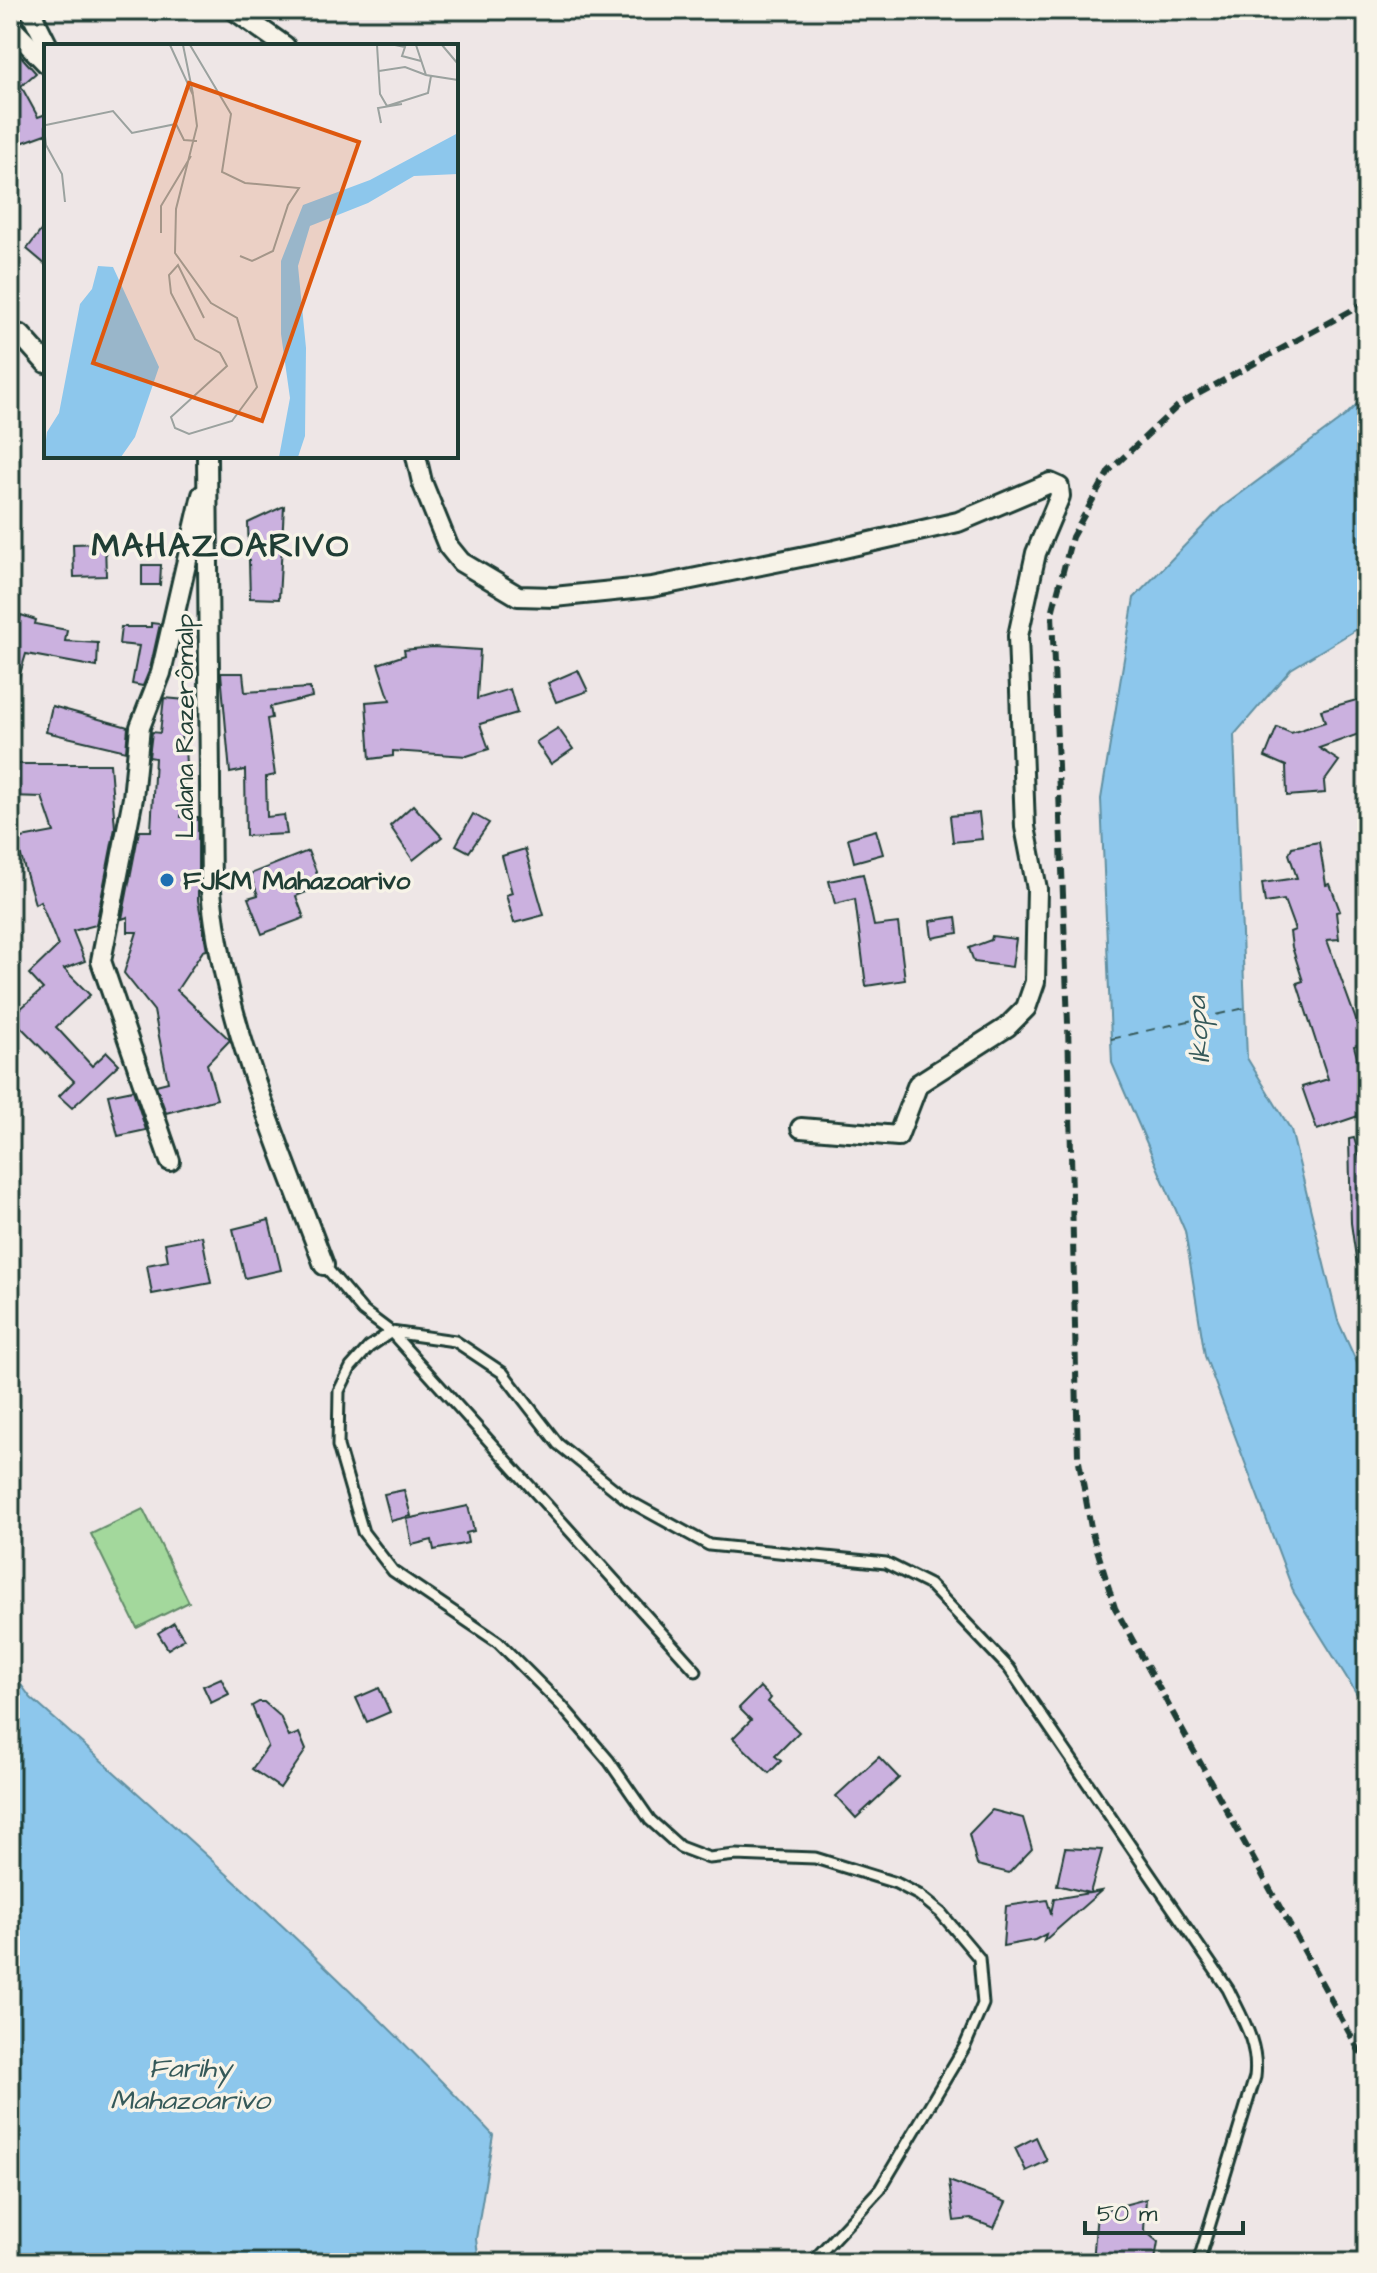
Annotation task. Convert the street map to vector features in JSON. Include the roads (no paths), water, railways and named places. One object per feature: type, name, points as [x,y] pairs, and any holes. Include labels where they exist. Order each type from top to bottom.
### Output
[{"type":"street","points":[[30,10],[47,44]]},
{"type":"street","points":[[234,10],[282,44]]},
{"type":"street","points":[[10,26],[44,61]]},
{"type":"street","points":[[10,332],[21,335],[44,361]]},
{"type":"street","points":[[416,458],[422,482],[448,546],[461,562],[518,596],[554,597],[652,587],[958,522],[1029,490],[1050,483],[1059,487],[1060,496],[1027,583],[1018,636],[1025,827],[1037,889],[1035,982],[1026,1008],[1007,1027],[918,1084],[898,1136],[801,1128]]},
{"type":"street","points":[[170,1161],[101,961],[133,798],[140,727],[161,673],[207,465]]},
{"type":"street","name":"Lalana Razerômalp","points":[[207,465],[211,891],[216,949],[259,1093],[324,1265]]},
{"type":"lane","points":[[324,1265],[363,1311],[391,1332],[696,1671]]},
{"type":"lane","points":[[811,2263],[880,2189],[965,2046],[983,2004],[979,1958],[941,1913],[919,1895],[896,1883],[815,1858],[736,1855],[709,1858],[680,1847],[650,1820],[609,1761],[561,1705],[498,1642],[393,1571],[363,1532],[338,1446],[339,1391],[360,1357],[391,1332],[455,1341],[503,1373],[558,1444],[629,1501],[709,1545],[886,1563],[930,1585],[1009,1668],[1228,1989],[1253,2040],[1257,2059],[1255,2077],[1198,2263]]},
{"type":"water","name":"Ikopa","points":[[1367,394],[1367,623],[1291,669],[1234,735],[1247,1058],[1291,1130],[1338,1321],[1367,1385],[1367,1710],[1294,1593],[1205,1356],[1185,1231],[1112,1063],[1101,799],[1134,598],[1221,508],[1345,416]]},
{"type":"water","name":"Farihy Mahazoarivo","points":[[10,1670],[31,1698],[209,1857],[325,1966],[493,2135],[476,2239],[479,2263],[10,2263]]},
{"type":"railway","points":[[1367,302],[1180,404],[1109,471],[1072,537],[1052,613],[1068,1023],[1078,1456],[1092,1533],[1115,1608],[1367,2065]]},
{"type":"place","name":"FJKM Mahazoarivo","points":[[167,880]]},
{"type":"district","name":"MAHAZOARIVO","points":[[221,544]]}]
